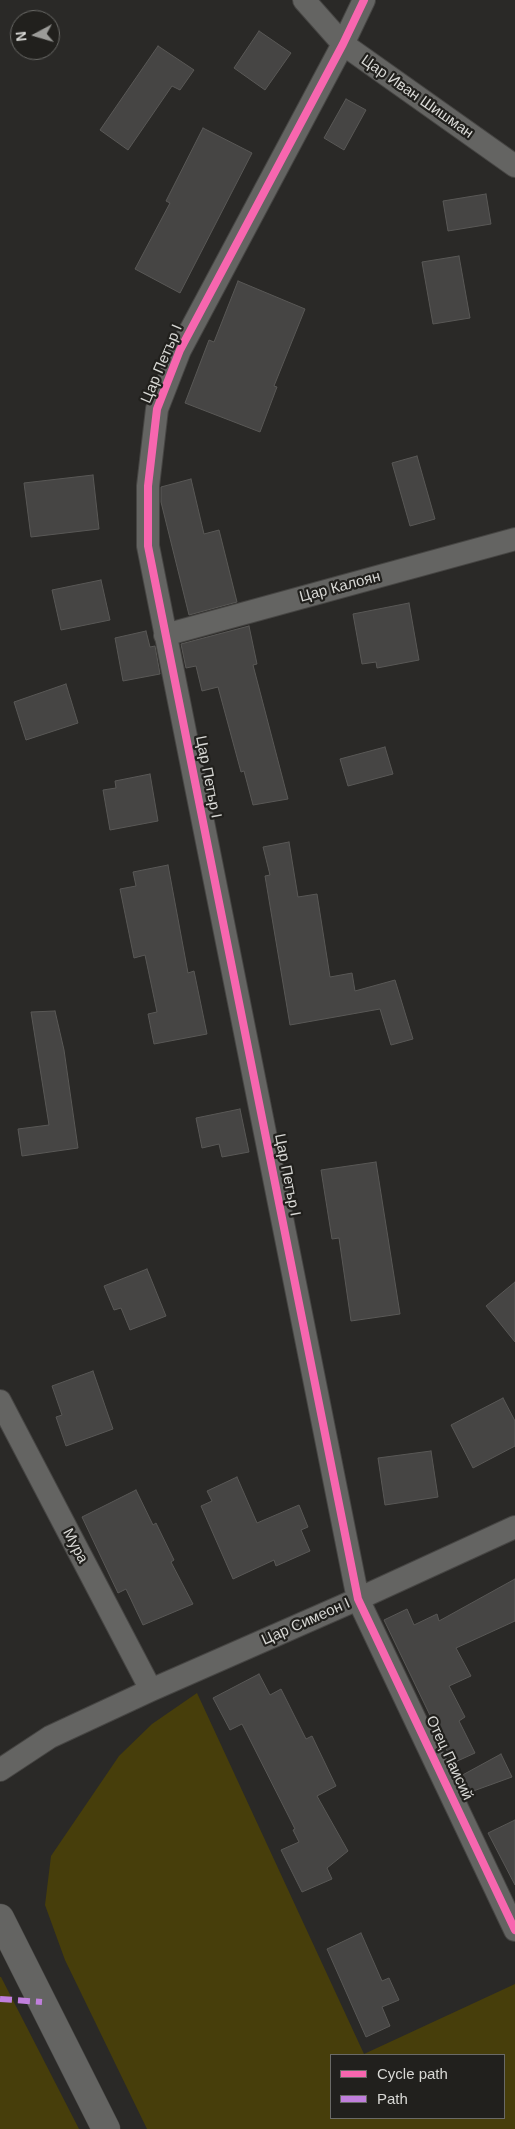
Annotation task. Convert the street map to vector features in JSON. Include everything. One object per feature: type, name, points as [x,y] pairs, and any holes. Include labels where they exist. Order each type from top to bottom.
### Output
[{"type":"street","name":"Цар Иван Шишман","points":[[304,0],[343,44],[515,166]]},
{"type":"street","name":"Цар Петър I","points":[[358,1599],[148,546],[148,486],[157,409],[180,350],[343,44],[364,0]]},
{"type":"street","name":"Цар Калоян","points":[[165,635],[515,539]]},
{"type":"street","name":"Мура","points":[[0,1401],[151,1690]]},
{"type":"street","name":"Цар Симеон I","points":[[0,1770],[50,1737],[515,1527]]},
{"type":"street","name":"Отец Паисий","points":[[358,1599],[515,1930]]},
{"type":"street","points":[[0,1918],[106,2129]]},
{"type":"shaded area","points":[[197,1693],[364,2054],[515,1984],[515,2129],[147,2129],[65,1960],[45,1905],[51,1856],[119,1756],[152,1724]]},
{"type":"shaded area","points":[[1,1977],[79,2129],[0,2129]]},
{"type":"building","points":[[259,31],[291,53],[265,90],[234,68]]},
{"type":"building","points":[[158,46],[194,70],[180,90],[172,86],[128,150],[100,130]]},
{"type":"building","points":[[346,99],[366,110],[344,150],[324,138]]},
{"type":"building","points":[[203,128],[252,153],[180,293],[135,269],[170,203],[166,201]]},
{"type":"building","points":[[486,194],[491,224],[448,231],[443,201]]},
{"type":"building","points":[[459,256],[470,318],[433,324],[422,262]]},
{"type":"building","points":[[238,281],[305,309],[274,386],[277,387],[260,432],[185,403],[209,340],[214,342]]},
{"type":"building","points":[[417,456],[435,519],[410,526],[392,463]]},
{"type":"building","points":[[93,475],[99,529],[31,537],[24,483]]},
{"type":"building","points":[[191,479],[204,534],[219,530],[237,602],[189,615],[161,502],[161,487]]},
{"type":"building","points":[[101,580],[110,620],[61,630],[52,590]]},
{"type":"building","points":[[409,603],[419,660],[377,668],[376,662],[362,664],[353,614]]},
{"type":"building","points":[[249,626],[257,664],[253,665],[288,799],[253,805],[244,771],[241,772],[218,687],[202,691],[196,666],[186,668],[181,644]]},
{"type":"building","points":[[146,631],[150,647],[155,646],[160,674],[123,681],[115,638]]},
{"type":"building","points":[[66,684],[78,723],[26,740],[14,702]]},
{"type":"building","points":[[385,747],[393,774],[348,786],[340,759]]},
{"type":"building","points":[[150,774],[158,821],[110,830],[103,790],[116,788],[115,781]]},
{"type":"building","points":[[289,842],[298,897],[317,894],[330,977],[352,973],[355,991],[395,980],[413,1039],[391,1045],[380,1009],[290,1025],[265,876],[270,875],[263,847]]},
{"type":"building","points":[[168,865],[188,973],[194,971],[207,1034],[154,1044],[148,1014],[157,1012],[145,955],[134,958],[120,889],[136,886],[133,872]]},
{"type":"building","points":[[55,1011],[64,1050],[78,1148],[22,1156],[18,1129],[49,1125],[31,1012]]},
{"type":"building","points":[[240,1109],[249,1152],[222,1157],[219,1144],[202,1148],[196,1118]]},
{"type":"building","points":[[376,1162],[400,1314],[351,1321],[339,1238],[332,1239],[321,1170]]},
{"type":"building","points":[[147,1269],[166,1316],[130,1330],[121,1308],[114,1310],[104,1286]]},
{"type":"building","points":[[515,1282],[515,1342],[486,1306]]},
{"type":"building","points":[[93,1371],[113,1429],[66,1446],[56,1417],[62,1415],[52,1386]]},
{"type":"building","points":[[503,1398],[515,1421],[515,1446],[473,1468],[451,1425]]},
{"type":"building","points":[[431,1451],[438,1497],[385,1505],[378,1458]]},
{"type":"building","points":[[237,1477],[257,1523],[299,1505],[308,1527],[301,1530],[310,1551],[276,1566],[274,1560],[233,1579],[201,1506],[212,1501],[207,1491]]},
{"type":"building","points":[[136,1490],[153,1525],[156,1523],[174,1560],[171,1562],[193,1604],[143,1625],[126,1589],[118,1593],[82,1517]]},
{"type":"building","points":[[515,1579],[515,1621],[456,1648],[471,1676],[449,1686],[465,1717],[459,1721],[475,1753],[453,1763],[384,1620],[407,1609],[414,1625],[437,1614],[439,1621]]},
{"type":"building","points":[[259,1674],[270,1695],[281,1689],[306,1739],[312,1736],[336,1786],[317,1796],[348,1851],[327,1868],[332,1879],[302,1892],[281,1850],[299,1842],[293,1830],[295,1829],[242,1724],[230,1730],[213,1698]]},
{"type":"building","points":[[501,1754],[512,1777],[465,1794],[457,1778]]},
{"type":"building","points":[[515,1820],[515,1885],[488,1833]]},
{"type":"building","points":[[361,1933],[382,1981],[389,1978],[399,2000],[382,2007],[390,2026],[366,2037],[327,1949]]},
{"type":"marked path","points":[[0,1999],[42,2002]]},
{"type":"cycle path","points":[[364,0],[343,44],[180,350],[157,409],[148,486],[148,546],[358,1599],[515,1930]]}]
